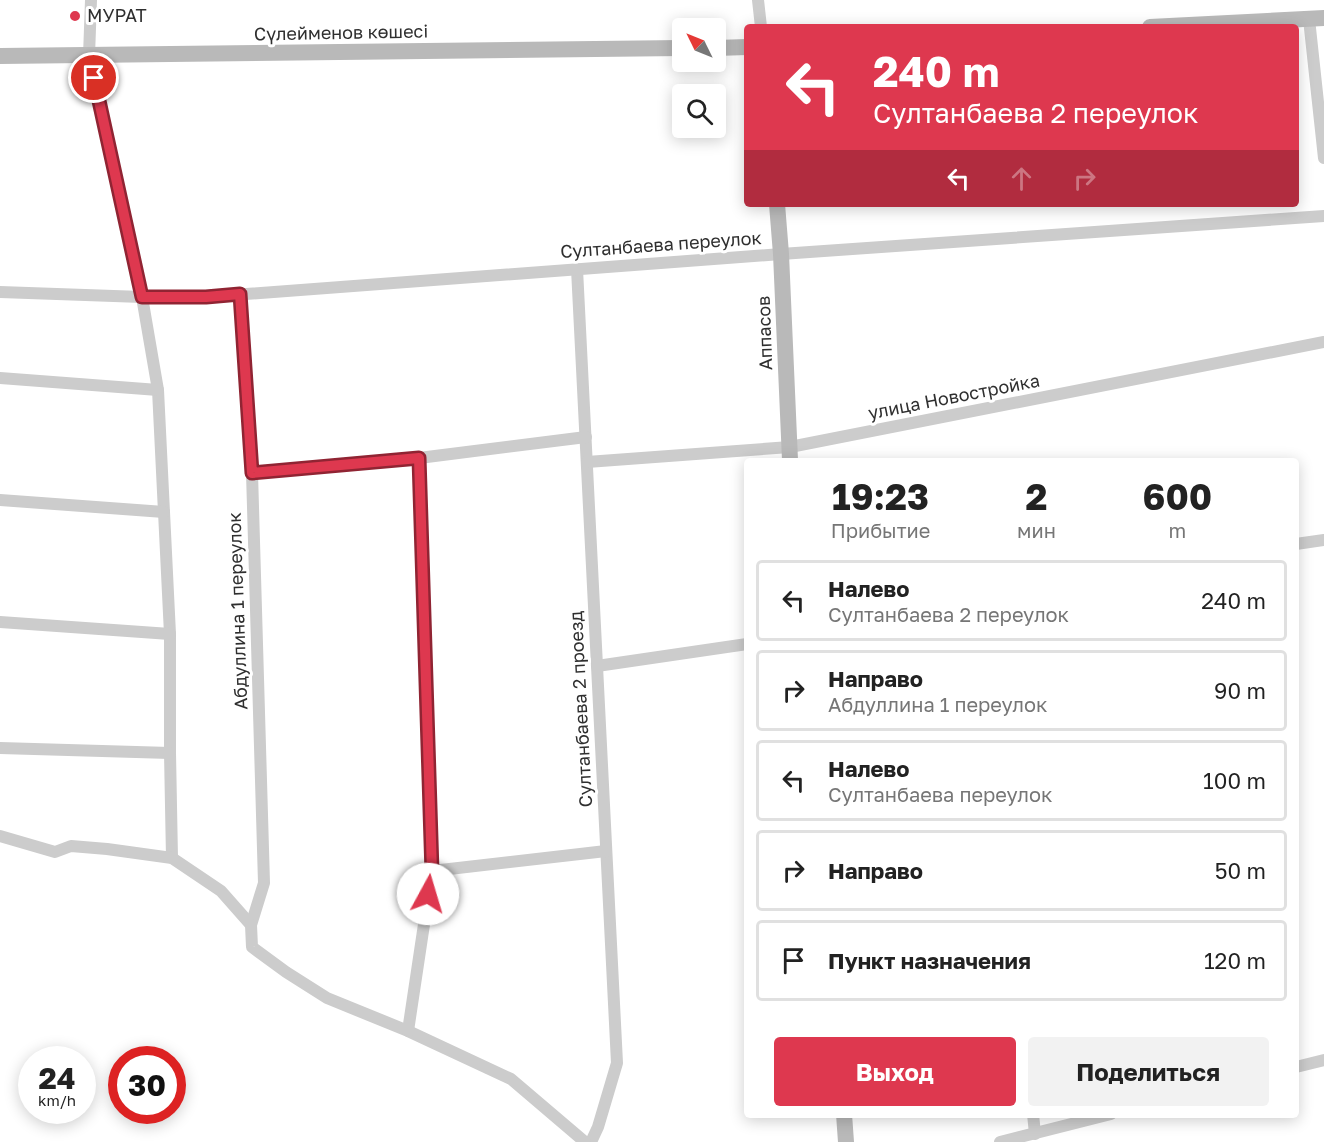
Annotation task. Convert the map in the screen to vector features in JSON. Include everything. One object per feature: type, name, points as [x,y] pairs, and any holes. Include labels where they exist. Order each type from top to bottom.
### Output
[{"type":"main road","points":[[1206,24],[1317,18]]},
{"type":"main road","points":[[726,48],[744,47]]},
{"type":"main road","name":"Сүлейменов көшесі","points":[[0,57],[672,48]]},
{"type":"main road","name":"Аппасов","points":[[777,207],[790,454]]},
{"type":"main road","points":[[844,1118],[846,1142]]},
{"type":"street","points":[[91,0],[89,56],[142,297],[158,390],[170,634],[172,858]]},
{"type":"street","points":[[758,0],[761,24]]},
{"type":"street","points":[[1317,18],[1324,158]]},
{"type":"street","name":"Султанбаева переулок","points":[[0,292],[206,297],[1324,216]]},
{"type":"street","name":"Султанбаева 2 проезд","points":[[577,269],[617,1062],[591,1142]]},
{"type":"street","name":"Абдуллина 1 переулок","points":[[240,294],[252,473],[264,883],[251,925]]},
{"type":"street","name":"улица Новостройка","points":[[587,462],[790,454],[1324,342]]},
{"type":"street","points":[[0,378],[158,390]]},
{"type":"street","points":[[252,473],[419,458],[586,437]]},
{"type":"street","points":[[408,1031],[432,872],[419,458]]},
{"type":"street","points":[[0,500],[164,512]]},
{"type":"street","points":[[1299,544],[1324,540]]},
{"type":"street","points":[[0,622],[170,634]]},
{"type":"street","points":[[597,666],[744,644]]},
{"type":"street","points":[[0,748],[170,753]]},
{"type":"street","points":[[0,836],[55,852],[71,846],[172,858],[221,891],[251,925],[252,947],[286,972],[327,998],[408,1031],[511,1079],[585,1142]]},
{"type":"street","points":[[432,872],[606,851]]},
{"type":"street","points":[[1299,1066],[1324,1060]]},
{"type":"street","points":[[1033,1118],[1035,1134]]},
{"type":"street","points":[[1000,1142],[1096,1118]]},
{"type":"place","name":"МУРАТ","points":[[75,16]]},
{"type":"route","points":[[94,78],[142,297],[206,297],[240,294],[252,473],[419,458],[432,872],[428,894]]}]
